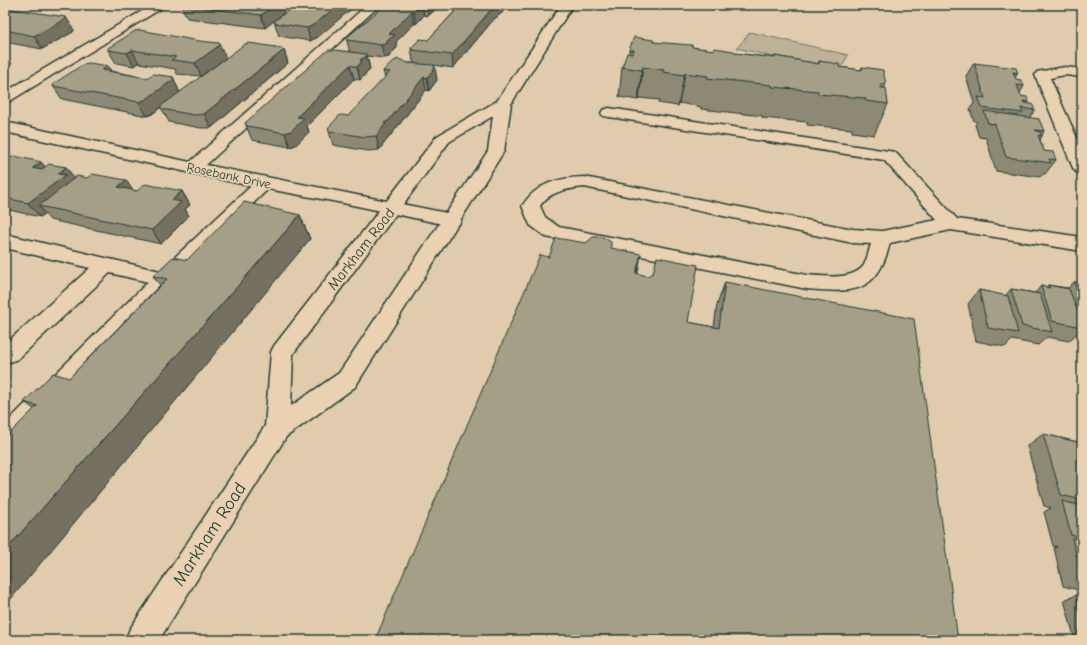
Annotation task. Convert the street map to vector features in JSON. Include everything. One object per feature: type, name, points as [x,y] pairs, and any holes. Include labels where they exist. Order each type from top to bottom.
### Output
[{"type":"main road","points":[[5,98],[161,5]]},
{"type":"main road","points":[[194,167],[374,5]]},
{"type":"main road","name":"Markham Road","points":[[141,640],[277,429],[347,380],[496,151],[503,104],[567,5]]},
{"type":"main road","points":[[1082,73],[1065,71],[1042,74],[1082,168]]},
{"type":"main road","name":"Markham Road","points":[[277,429],[282,352],[443,139],[503,104]]},
{"type":"main road","points":[[609,113],[889,156],[951,224]]},
{"type":"main road","name":"Rosebank Drive","points":[[5,127],[264,183],[452,220]]},
{"type":"main road","points":[[882,238],[869,271],[856,279],[836,284],[807,282],[553,232],[537,222],[531,206],[537,196],[545,191],[564,183],[584,182],[853,236],[882,238],[951,224],[1082,244]]},
{"type":"main road","points":[[5,441],[164,279],[264,183]]},
{"type":"main road","points":[[5,241],[164,279]]},
{"type":"main road","points":[[10,353],[105,266]]},
{"type":"shaded area","points":[[750,32],[848,55],[839,73],[737,48]]},
{"type":"building","points":[[181,5],[275,5],[261,15]]},
{"type":"building","points":[[296,5],[338,5],[315,24],[307,28],[275,23],[274,21]]},
{"type":"building","points":[[385,5],[420,5],[389,34],[395,35],[388,40],[386,44],[381,45],[347,40],[346,38]]},
{"type":"building","points":[[461,5],[495,5],[452,55],[413,50],[411,48],[420,39],[428,40]]},
{"type":"building","points":[[5,8],[66,17],[66,19],[34,36],[5,30]]},
{"type":"building","points":[[140,30],[199,41],[219,43],[220,45],[195,63],[171,60],[176,57],[132,50],[127,53],[108,50],[108,48],[135,31]]},
{"type":"building","points":[[634,37],[653,40],[653,42],[692,45],[692,47],[734,51],[734,53],[775,58],[775,56],[819,64],[819,61],[839,64],[839,67],[862,70],[862,67],[883,70],[886,84],[881,84],[881,88],[886,88],[888,104],[866,101],[865,98],[818,94],[818,91],[772,87],[772,85],[707,78],[708,76],[685,73],[684,75],[643,67],[642,70],[622,67],[627,53],[632,54],[634,50],[629,50]]},
{"type":"building","points":[[249,43],[282,48],[284,50],[204,114],[194,115],[161,109],[161,106],[245,44]]},
{"type":"building","points":[[328,50],[366,54],[367,56],[360,60],[362,61],[357,67],[350,65],[297,117],[304,118],[291,131],[285,133],[247,126],[245,123]]},
{"type":"building","points":[[398,59],[408,63],[433,65],[435,67],[427,78],[424,77],[388,121],[384,123],[386,123],[376,136],[365,137],[329,131],[328,128],[340,115],[348,116],[390,72],[383,71]]},
{"type":"building","points":[[89,63],[108,66],[102,70],[147,78],[153,74],[173,77],[173,80],[145,100],[139,102],[53,86],[53,84],[84,64]]},
{"type":"building","points":[[974,63],[1016,68],[1018,73],[1013,72],[1016,79],[1021,80],[1024,86],[1017,85],[1021,96],[1027,97],[1029,102],[1023,101],[1024,103],[1032,104],[1035,110],[1021,108],[1023,113],[982,108],[978,97],[985,98]]},
{"type":"building","points":[[984,111],[1039,119],[1044,131],[1035,130],[1040,132],[1042,136],[1038,135],[1044,151],[1053,152],[1056,160],[1049,159],[1051,163],[1006,157],[995,124],[988,123]]},
{"type":"building","points":[[14,156],[41,162],[33,168],[41,170],[49,164],[66,167],[58,174],[66,175],[28,203],[5,198],[5,161]]},
{"type":"building","points":[[92,174],[126,180],[118,187],[137,191],[145,184],[182,191],[172,200],[181,202],[152,230],[39,206],[77,176],[87,178]]},
{"type":"building","points":[[244,202],[300,215],[5,551],[5,438],[37,406],[24,402],[53,373],[69,378],[167,279],[153,276],[173,257],[187,260]]},
{"type":"building","points":[[593,237],[603,237],[611,242],[611,248],[641,254],[636,273],[647,276],[653,273],[657,257],[698,265],[688,322],[719,328],[725,282],[914,319],[958,640],[375,640],[540,255],[549,257],[556,238],[586,243]]},
{"type":"building","points":[[1074,282],[1082,283],[1082,301]]},
{"type":"building","points":[[1048,285],[1069,289],[1082,323],[1082,327],[1052,321],[1041,286],[1050,288]]},
{"type":"building","points":[[1011,289],[1040,294],[1052,332],[1022,326]]},
{"type":"building","points":[[979,290],[1008,296],[1018,333],[988,328]]},
{"type":"building","points":[[1043,434],[1082,443],[1082,500],[1061,495]]},
{"type":"building","points":[[1062,501],[1082,506],[1082,538],[1071,535]]},
{"type":"building","points":[[1072,538],[1082,541],[1082,575]]}]
